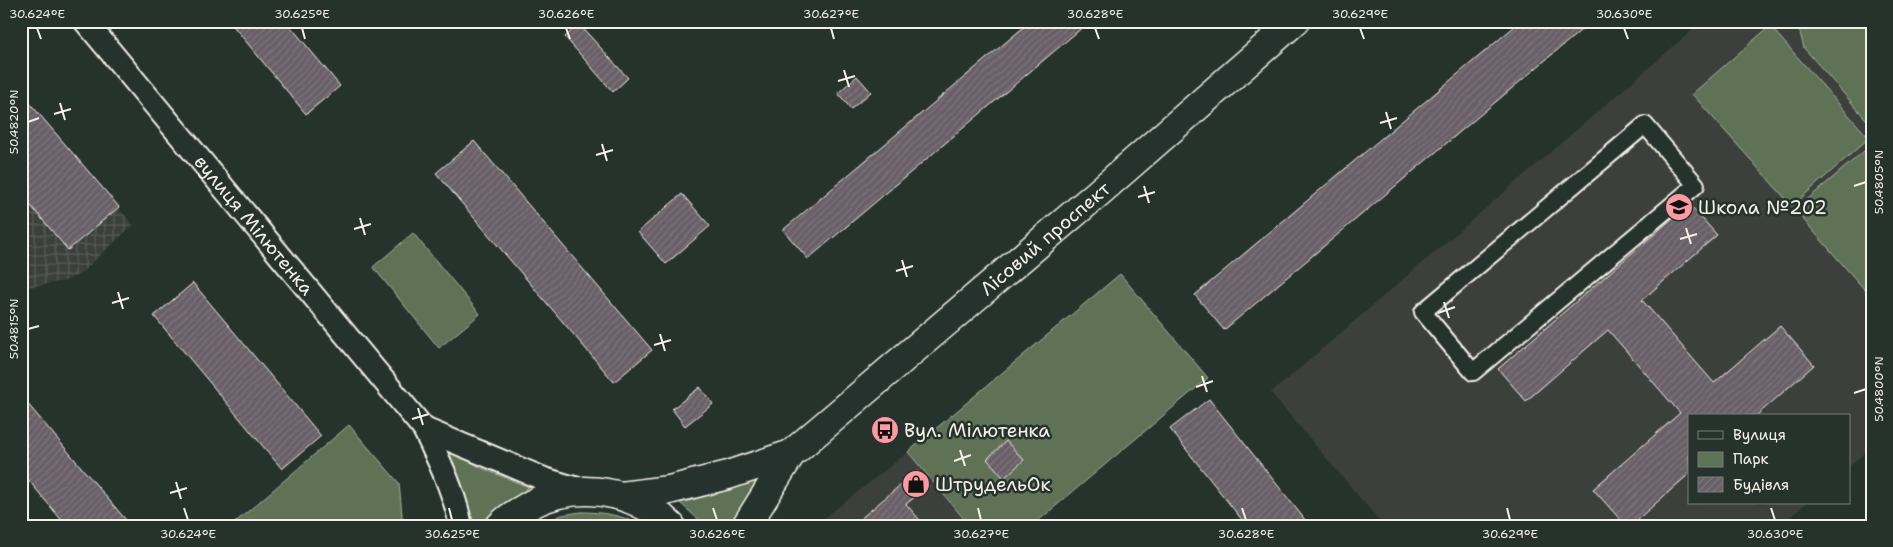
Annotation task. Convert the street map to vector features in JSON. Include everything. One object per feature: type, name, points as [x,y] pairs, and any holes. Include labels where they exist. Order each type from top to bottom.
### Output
[{"type":"street","name":"вулиця Мілютенка","points":[[85,21],[424,429],[443,467],[458,510],[461,526]]},
{"type":"street","name":"Лісовий проспект","points":[[746,526],[791,454],[1097,194],[1295,21]]},
{"type":"street","points":[[1645,125],[1696,185],[1473,372],[1423,312],[1645,125]]},
{"type":"street","name":"вулиця Мілютенка","points":[[424,429],[544,478],[582,490]]},
{"type":"street","name":"Лісовий проспект","points":[[621,496],[669,490],[728,475],[791,454]]},
{"type":"street","points":[[500,526],[506,519],[537,501],[558,494],[582,490],[621,496],[653,511],[671,526]]},
{"type":"shaded area","name":"Школа №202","points":[[1703,21],[1872,21],[1872,447],[1850,465],[1850,414],[1688,414],[1688,504],[1805,504],[1780,526],[1384,526],[1271,393]]},
{"type":"shaded area","points":[[21,94],[133,225],[80,274],[65,281],[21,288]]},
{"type":"shaded area","points":[[908,452],[970,526],[816,526],[817,524]]},
{"type":"green space","points":[[1797,21],[1872,21],[1872,126],[1804,48]]},
{"type":"green space","points":[[1770,26],[1869,138],[1792,206],[1692,94]]},
{"type":"green space","points":[[1872,146],[1872,298],[1795,210]]},
{"type":"green space","points":[[413,233],[480,314],[439,348],[373,267]]},
{"type":"green space","points":[[1120,274],[1208,378],[1032,526],[970,526],[908,452]]},
{"type":"green space","points":[[349,425],[399,483],[403,526],[231,526]]},
{"type":"green space","points":[[440,443],[481,468],[529,487],[497,509],[484,526],[473,526],[463,489]]},
{"type":"green space","points":[[762,473],[737,514],[732,526],[706,526],[680,503],[719,493]]},
{"type":"green space","points":[[581,512],[612,515],[642,526],[536,526],[562,515]]},
{"type":"building","points":[[229,21],[286,21],[340,86],[306,114]]},
{"type":"building","points":[[1031,21],[1090,21],[808,259],[783,230]]},
{"type":"building","points":[[1521,21],[1592,21],[1224,330],[1195,295]]},
{"type":"building","points":[[579,24],[628,78],[613,92],[565,37]]},
{"type":"building","points":[[857,76],[871,92],[851,109],[838,93]]},
{"type":"building","points":[[21,93],[119,207],[68,250],[21,194]]},
{"type":"building","points":[[474,141],[652,350],[614,382],[436,173]]},
{"type":"building","points":[[682,194],[710,226],[666,264],[638,232]]},
{"type":"building","points":[[1689,204],[1717,235],[1642,300],[1714,383],[1780,326],[1814,365],[1758,414],[1688,414],[1688,475],[1630,526],[1626,526],[1593,489],[1680,413],[1608,330],[1526,401],[1498,369]]},
{"type":"building","points":[[193,283],[321,436],[282,469],[154,316]]},
{"type":"building","points":[[700,387],[713,404],[685,426],[672,409]]},
{"type":"building","points":[[21,396],[131,526],[67,526],[59,517],[21,471]]},
{"type":"building","points":[[1209,399],[1310,526],[1247,526],[1170,429]]},
{"type":"building","points":[[1006,441],[1024,460],[1004,478],[987,459]]},
{"type":"building","points":[[917,471],[929,486],[906,504],[925,526],[852,526]]},
{"type":"place","name":"Школа №202","points":[[1679,207]]},
{"type":"place","name":"Вул. Мілютенка","points":[[885,430]]},
{"type":"place","name":"ШтрудельОк","points":[[916,484]]}]
